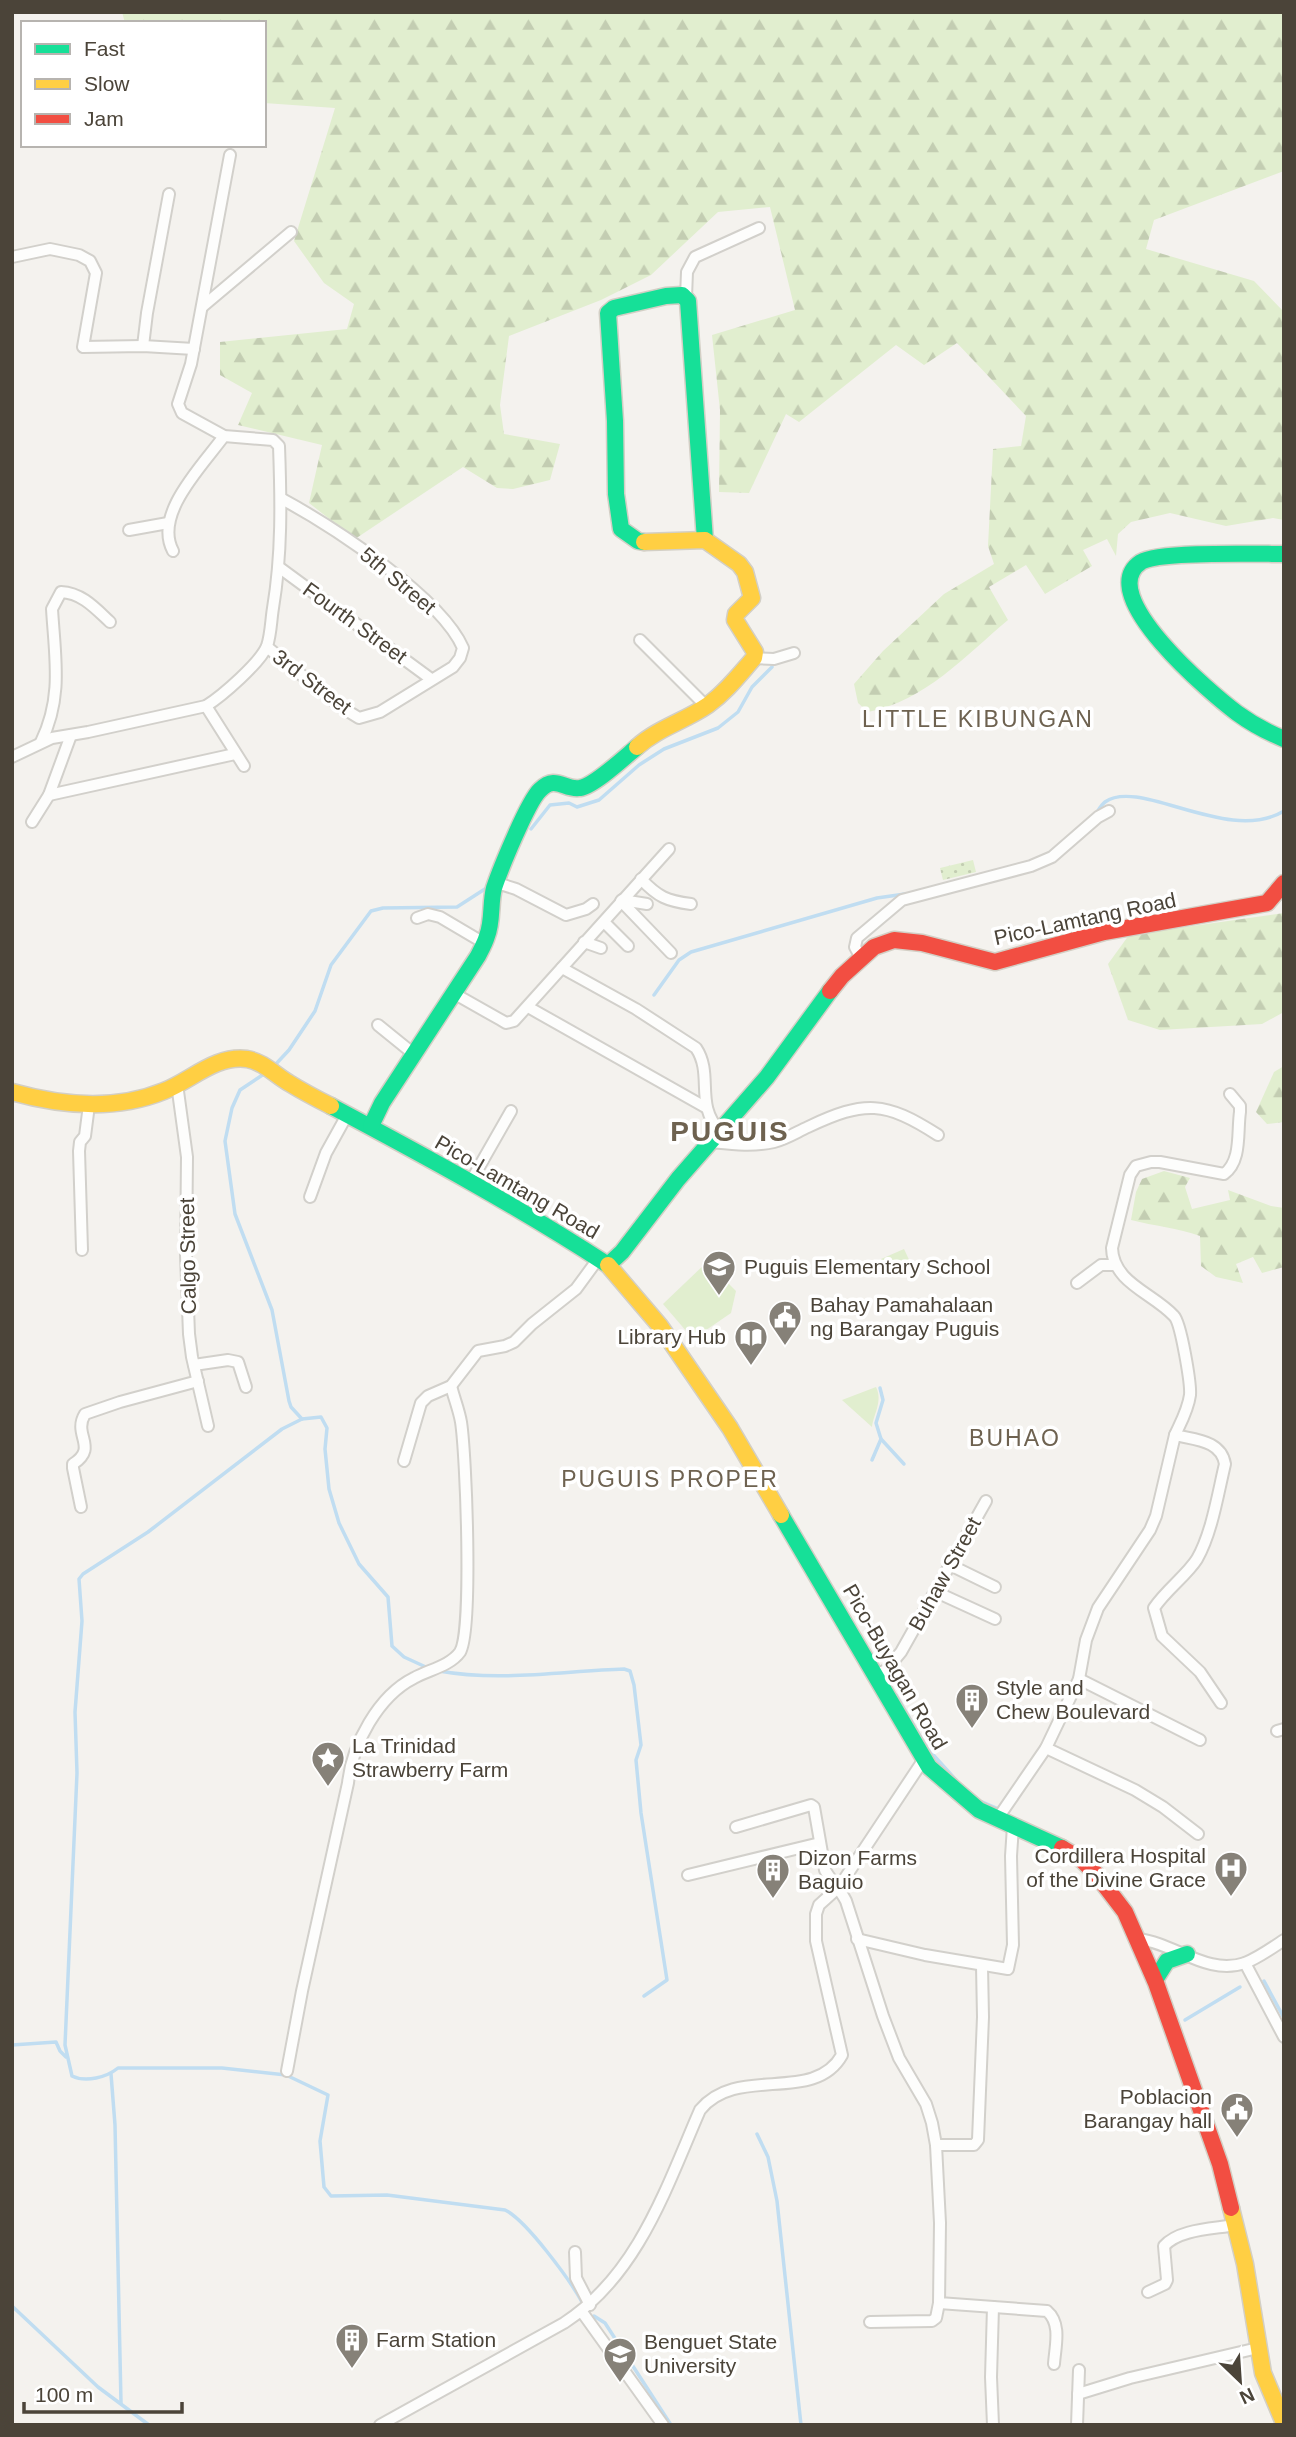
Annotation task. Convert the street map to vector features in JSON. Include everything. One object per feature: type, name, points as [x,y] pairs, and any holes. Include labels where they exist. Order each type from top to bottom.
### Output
[{"type":"main road","points":[[371,1126],[382,1103],[455,994],[488,935],[494,889],[528,807],[539,790],[557,782],[577,789],[584,788],[650,735],[706,706],[728,688],[754,658],[755,652],[735,620],[736,614],[752,597],[745,572],[738,564],[705,540],[652,543],[638,541],[621,529],[616,494],[615,421],[608,313],[614,307],[666,296],[686,297],[689,307],[705,540]]},
{"type":"main road","points":[[1284,554],[1150,558],[1141,561],[1133,569],[1130,579],[1133,599],[1147,625],[1174,658],[1236,712],[1284,739]]},
{"type":"main road","name":"Pico-Lamtang Road","points":[[12,1092],[28,1097],[109,1105],[164,1091],[212,1064],[248,1059],[260,1063],[275,1075],[371,1126],[415,1153],[471,1181],[603,1262],[617,1258],[767,1077],[842,976],[874,947],[894,940],[922,943],[995,961],[1104,932],[1267,903],[1284,883]]},
{"type":"main road","name":"Pico-Buyagan Road","points":[[603,1262],[660,1326],[730,1428],[880,1672],[924,1759],[934,1772],[971,1804],[1057,1845],[1088,1865],[1125,1912],[1155,1980],[1220,2164],[1245,2264],[1263,2373],[1284,2423]]},
{"type":"main road","points":[[1155,1980],[1167,1961],[1187,1954]]},
{"type":"street","points":[[12,757],[41,742],[206,706],[237,681],[267,647],[280,568],[282,499],[279,446],[273,440],[224,436],[179,409],[179,397],[194,349],[230,155]]},
{"type":"street","points":[[143,346],[169,194]]},
{"type":"street","points":[[686,297],[687,272],[695,257],[759,228]]},
{"type":"street","points":[[202,307],[291,232]]},
{"type":"street","points":[[12,257],[50,248],[79,255],[90,261],[96,273],[83,347],[194,349]]},
{"type":"street","points":[[173,551],[167,535],[168,523],[178,498],[224,436]]},
{"type":"street","name":"5th Street","points":[[282,499],[316,517],[392,572],[457,634],[463,648],[460,658],[453,667],[431,679]]},
{"type":"street","points":[[129,530],[168,523]]},
{"type":"street","name":"Fourth Street","points":[[280,568],[431,679]]},
{"type":"street","points":[[41,742],[51,722],[56,690],[52,609],[56,598],[61,592],[71,592],[94,606],[110,622]]},
{"type":"street","points":[[640,640],[706,706]]},
{"type":"street","name":"3rd Street","points":[[267,647],[341,707],[359,718],[380,712],[431,679]]},
{"type":"street","points":[[754,658],[774,659],[794,653]]},
{"type":"street","points":[[206,706],[244,766]]},
{"type":"street","points":[[33,822],[49,795],[71,735]]},
{"type":"street","points":[[49,795],[235,754]]},
{"type":"street","points":[[861,958],[855,947],[857,937],[902,900],[1031,866],[1052,857],[1098,817],[1109,811]]},
{"type":"street","points":[[455,994],[506,1023],[514,1021],[669,849]]},
{"type":"street","points":[[641,879],[662,897],[691,904]]},
{"type":"street","points":[[497,883],[516,889],[566,915],[593,904]]},
{"type":"street","points":[[621,901],[647,904]]},
{"type":"street","points":[[621,901],[671,953]]},
{"type":"street","points":[[417,918],[428,914],[440,917],[484,943]]},
{"type":"street","points":[[604,922],[628,946]]},
{"type":"street","points":[[584,942],[601,948]]},
{"type":"street","points":[[562,968],[647,1016],[699,1051],[705,1087],[705,1107],[715,1137],[735,1145],[772,1143],[838,1113],[872,1107],[902,1114],[938,1135]]},
{"type":"street","points":[[528,1007],[705,1107]]},
{"type":"street","points":[[378,1025],[415,1055]]},
{"type":"street","name":"Calgo Street","points":[[177,1084],[187,1157],[186,1280],[189,1334],[208,1426]]},
{"type":"street","points":[[998,1818],[1046,1748],[1079,1679],[1086,1640],[1098,1608],[1136,1553],[1156,1516],[1175,1435],[1187,1410],[1190,1393],[1179,1322],[1148,1293],[1126,1279],[1115,1265],[1112,1248],[1133,1168],[1151,1162],[1224,1174],[1228,1171],[1237,1154],[1240,1112],[1238,1102],[1230,1094]]},
{"type":"street","points":[[82,1250],[79,1151],[80,1142],[85,1136],[89,1105]]},
{"type":"street","points":[[471,1181],[511,1111]]},
{"type":"street","points":[[310,1197],[326,1153],[347,1115]]},
{"type":"street","points":[[404,1461],[421,1403],[428,1396],[451,1386],[477,1352],[514,1342],[603,1262]]},
{"type":"street","points":[[1077,1283],[1101,1265],[1115,1265]]},
{"type":"street","points":[[194,1365],[234,1360],[241,1367],[246,1387]]},
{"type":"street","points":[[81,1507],[73,1468],[86,1452],[81,1428],[85,1414],[198,1381]]},
{"type":"street","points":[[287,2071],[350,1763],[358,1741],[378,1711],[398,1688],[454,1659],[462,1648],[468,1526],[461,1424],[451,1386]]},
{"type":"street","points":[[1175,1435],[1215,1446],[1221,1450],[1225,1464],[1203,1546],[1192,1566],[1154,1608],[1155,1619],[1162,1636],[1200,1672],[1221,1703]]},
{"type":"street","name":"Buhaw Street","points":[[880,1672],[901,1652],[986,1501]]},
{"type":"street","points":[[950,1566],[995,1587]]},
{"type":"street","points":[[936,1592],[995,1619]]},
{"type":"street","points":[[1079,1679],[1200,1740]]},
{"type":"street","points":[[1046,1748],[1135,1790],[1198,1834]]},
{"type":"street","points":[[380,2425],[497,2362],[586,2308],[608,2287],[658,2211],[700,2110],[708,2101],[725,2090],[821,2077],[835,2067],[842,2055],[816,1941],[814,1923],[819,1905],[839,1887],[924,1759]]},
{"type":"street","points":[[736,1827],[811,1805],[816,1810],[825,1870],[839,1887],[899,2058],[926,2104],[936,2145],[940,2223],[939,2303],[936,2318],[932,2321],[870,2322]]},
{"type":"street","points":[[857,1939],[1007,1970],[1010,1967],[1013,1945],[1013,1826]]},
{"type":"street","points":[[688,1875],[820,1843]]},
{"type":"street","points":[[1138,1939],[1151,1941],[1215,1966],[1245,1963],[1284,1940]]},
{"type":"street","points":[[1245,1963],[1283,2035]]},
{"type":"street","points":[[936,2145],[974,2145],[978,2140],[983,2018],[982,1966]]},
{"type":"street","points":[[1148,2292],[1165,2284],[1167,2280],[1164,2262],[1164,2246],[1167,2242],[1177,2236],[1235,2225]]},
{"type":"street","points":[[575,2252],[576,2278],[586,2308],[663,2425]]},
{"type":"street","points":[[939,2303],[1047,2311],[1054,2317],[1056,2325],[1054,2364]]},
{"type":"street","points":[[993,2307],[993,2425]]},
{"type":"street","points":[[1078,2394],[1143,2375],[1258,2348]]},
{"type":"street","points":[[1077,2425],[1079,2370]]},
{"type":"green space","points":[[122,12],[1284,12],[1284,171],[1154,220],[1146,249],[1254,281],[1284,312],[1284,520],[1273,518],[1226,526],[1170,513],[1131,522],[1118,534],[1116,556],[1107,539],[1083,550],[1092,566],[1045,594],[1026,565],[989,587],[1008,620],[926,688],[889,706],[868,712],[858,703],[854,684],[883,651],[944,594],[994,564],[988,546],[993,449],[1021,446],[1026,416],[957,343],[924,365],[896,345],[799,422],[786,414],[749,493],[719,492],[720,410],[712,335],[795,310],[770,207],[718,212],[651,275],[601,300],[509,336],[500,405],[504,434],[560,444],[550,480],[513,489],[497,488],[463,467],[355,539],[309,503],[322,445],[238,425],[252,393],[220,375],[220,342],[347,329],[354,304],[324,283],[294,241],[335,108],[266,103],[266,21],[124,21]]},
{"type":"green space","points":[[973,860],[976,872],[943,880],[940,868]]},
{"type":"green space","points":[[1284,913],[1284,1012],[1262,1024],[1160,1030],[1128,1020],[1108,964],[1129,935]]},
{"type":"green space","points":[[1284,1066],[1284,1122],[1267,1124],[1256,1112],[1274,1072]]},
{"type":"green space","points":[[1164,1171],[1190,1178],[1185,1187],[1192,1209],[1230,1200],[1228,1190],[1284,1208],[1284,1267],[1262,1273],[1253,1257],[1236,1264],[1243,1283],[1216,1277],[1201,1266],[1200,1236],[1131,1220],[1136,1192],[1142,1179]]},
{"type":"green space","points":[[904,1249],[912,1266],[888,1276],[881,1259]]},
{"type":"green space","points":[[707,1262],[736,1291],[731,1313],[693,1339],[663,1304]]},
{"type":"green space","points":[[876,1387],[878,1402],[872,1427],[842,1400]]},
{"type":"waterway","points":[[531,829],[550,805],[569,803],[577,807],[599,800],[639,765],[664,749],[718,728],[738,712],[752,687],[772,667]]},
{"type":"waterway","points":[[1095,815],[1105,802],[1120,797],[1140,798],[1212,817],[1237,820],[1262,819],[1284,811]]},
{"type":"waterway","points":[[275,1065],[289,1050],[315,1011],[331,965],[371,911],[383,908],[457,907],[488,887]]},
{"type":"waterway","points":[[654,995],[679,960],[691,952],[877,898],[905,894]]},
{"type":"waterway","points":[[264,1074],[240,1090],[232,1108],[225,1141],[235,1214],[272,1310],[289,1401],[302,1419]]},
{"type":"waterway","points":[[872,1460],[881,1439],[876,1423],[883,1400],[880,1388]]},
{"type":"waterway","points":[[428,1668],[404,1657],[392,1646],[388,1597],[359,1564],[339,1523],[329,1489],[325,1449],[327,1428],[321,1417],[302,1419],[282,1429],[148,1532],[83,1574],[79,1579],[82,1621],[75,1712],[77,1773],[65,2045],[72,2076],[96,2078],[118,2068],[222,2068],[286,2075],[328,2095],[320,2141],[324,2187],[331,2196],[387,2195],[505,2210],[535,2238],[582,2302]]},
{"type":"waterway","points":[[881,1439],[904,1464]]},
{"type":"waterway","points":[[439,1671],[485,1676],[624,1669],[630,1671],[641,1745],[636,1760],[641,1813],[667,1980],[644,1996]]},
{"type":"waterway","points":[[896,1695],[927,1748],[956,1780]]},
{"type":"waterway","points":[[980,1801],[1001,1810]]},
{"type":"waterway","points":[[1264,1981],[1284,2018]]},
{"type":"waterway","points":[[1185,2020],[1240,1987]]},
{"type":"waterway","points":[[12,2045],[56,2042],[66,2057]]},
{"type":"waterway","points":[[111,2074],[115,2125],[121,2403]]},
{"type":"waterway","points":[[757,2134],[768,2157],[777,2201],[801,2425]]},
{"type":"waterway","points":[[12,2306],[98,2387],[149,2425]]},
{"type":"waterway","points":[[594,2316],[605,2323],[671,2425]]},
{"type":"traffic: fast","points":[[644,542],[621,529],[616,494],[615,421],[608,313],[614,308],[682,295],[688,301],[705,540]]},
{"type":"traffic: fast","points":[[1284,554],[1209,554],[1151,558],[1141,562],[1130,577],[1132,597],[1144,619],[1183,666],[1237,713],[1284,739]]},
{"type":"traffic: fast","points":[[371,1126],[382,1103],[482,949],[489,930],[494,888],[515,836],[535,797],[551,783],[575,788],[586,786],[637,747]]},
{"type":"traffic: fast","points":[[331,1106],[506,1202],[608,1265],[622,1252],[678,1179],[767,1077],[830,991]]},
{"type":"traffic: fast","points":[[781,1515],[929,1767],[979,1810],[1062,1848]]},
{"type":"traffic: fast","points":[[1155,1980],[1167,1961],[1187,1954]]},
{"type":"traffic: slow","points":[[637,747],[715,700],[754,658],[755,652],[735,620],[736,614],[752,598],[745,572],[739,564],[705,540],[644,542]]},
{"type":"traffic: slow","points":[[12,1092],[69,1103],[127,1102],[164,1091],[214,1064],[247,1059],[264,1066],[331,1106]]},
{"type":"traffic: slow","points":[[608,1265],[660,1326],[730,1428],[781,1515]]},
{"type":"traffic: slow","points":[[1231,2208],[1245,2264],[1263,2373],[1284,2423]]},
{"type":"traffic: jam","points":[[830,991],[842,976],[874,947],[894,940],[922,943],[995,962],[1104,932],[1267,903],[1284,883]]},
{"type":"traffic: jam","points":[[1062,1848],[1082,1860],[1096,1874],[1125,1912],[1156,1983],[1220,2164],[1231,2208]]},
{"type":"place","name":"Puguis Elementary School","points":[[719,1297]]},
{"type":"place","name":"Bahay Pamahalaan ng Barangay Puguis","points":[[785,1347]]},
{"type":"place","name":"Library Hub","points":[[751,1367]]},
{"type":"place","name":"Style and Chew Boulevard","points":[[972,1730]]},
{"type":"place","name":"La Trinidad Strawberry Farm","points":[[328,1788]]},
{"type":"place","name":"Cordillera Hospital of the Divine Grace","points":[[1231,1898]]},
{"type":"place","name":"Dizon Farms Baguio","points":[[773,1900]]},
{"type":"place","name":"Poblacion Barangay hall","points":[[1237,2139]]},
{"type":"place","name":"Farm Station","points":[[352,2370]]},
{"type":"place","name":"Benguet State University","points":[[620,2384]]},
{"type":"district","name":"LITTLE KIBUNGAN","points":[[978,719]]},
{"type":"district","name":"PUGUIS","points":[[730,1131]]},
{"type":"district","name":"BUHAO","points":[[1015,1438]]},
{"type":"district","name":"PUGUIS PROPER","points":[[670,1479]]}]
